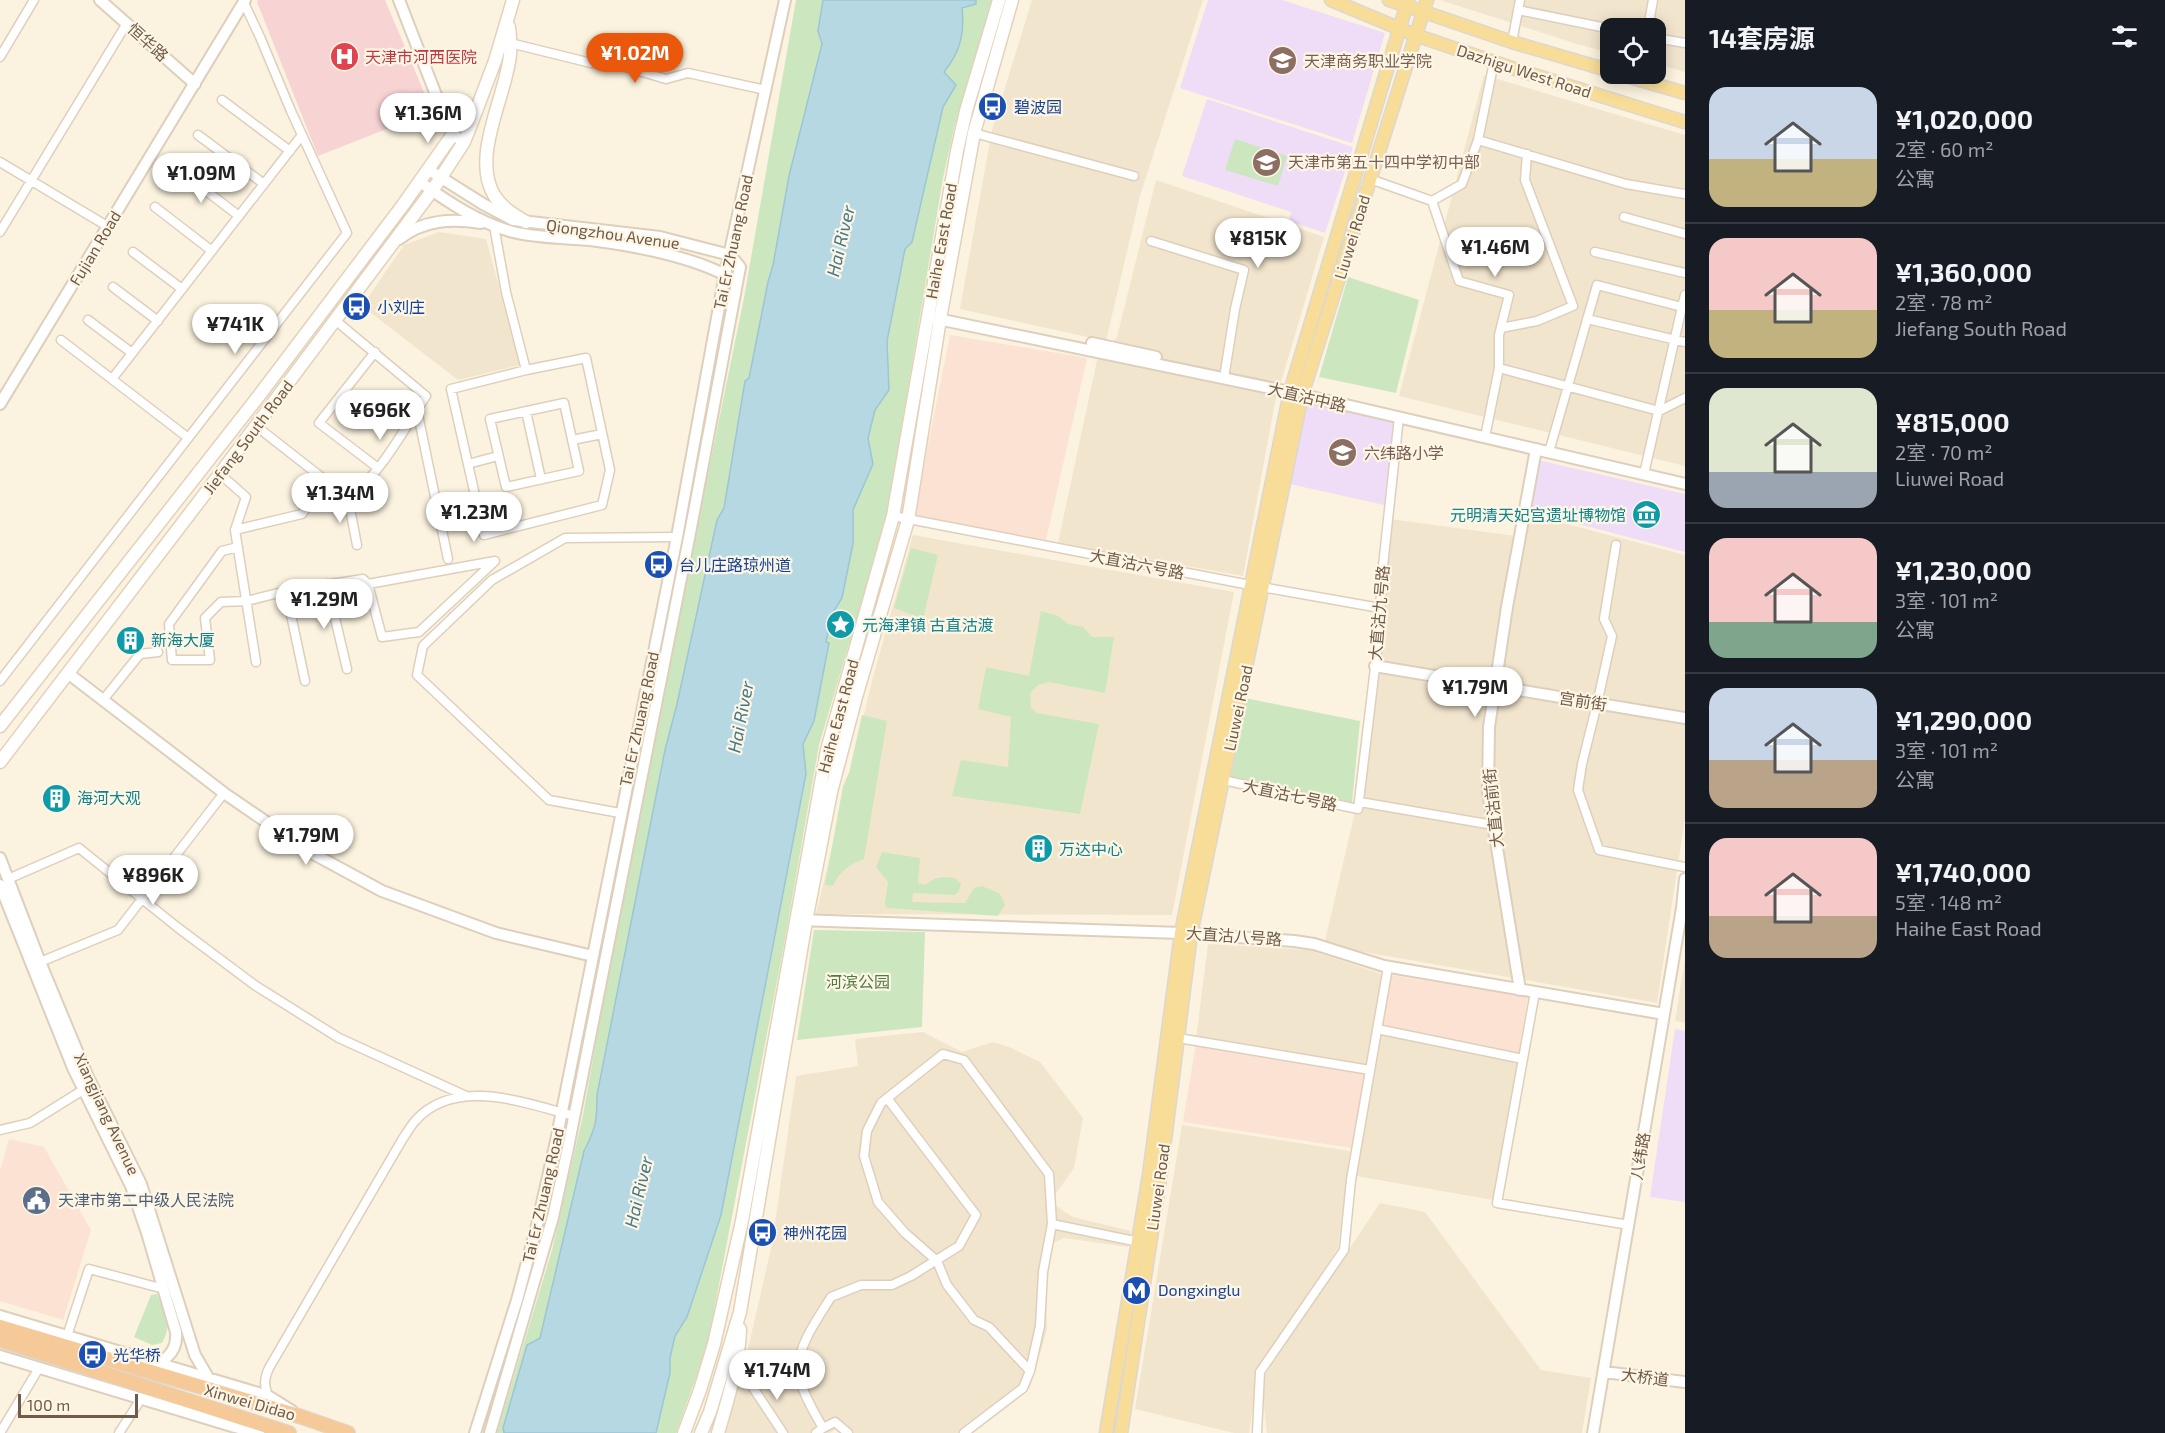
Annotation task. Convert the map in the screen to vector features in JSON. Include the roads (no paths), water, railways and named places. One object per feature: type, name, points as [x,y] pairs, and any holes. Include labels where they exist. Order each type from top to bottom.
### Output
[{"type":"highway","name":"Xinwei Didao","points":[[3,1332],[231,1396],[269,1403],[348,1433]]},
{"type":"highway","name":"Xinwei Didao","points":[[3,1332],[263,1430],[290,1433]]},
{"type":"main road","name":"Jiefang South Road","points":[[0,762],[69,674],[441,178],[464,142],[492,70],[513,0]]},
{"type":"main road","name":"Haihe East Road","points":[[701,1433],[710,1412],[740,1312],[827,750],[894,516],[928,314],[966,111],[999,0]]},
{"type":"main road","name":"Haihe East Road","points":[[684,1433],[714,1344],[742,1221],[801,921],[839,758],[908,520],[974,133],[1012,0]]},
{"type":"main road","name":"Dazhigu West Road","points":[[1331,0],[1415,35],[1685,122]]},
{"type":"main road","name":"Dazhigu West Road","points":[[1389,0],[1425,6],[1512,42],[1600,68]]},
{"type":"main road","name":"Liuwei Road","points":[[1106,1433],[1139,1242],[1186,933],[1296,391],[1407,3]]},
{"type":"main road","name":"Liuwei Road","points":[[1296,391],[1370,179],[1425,6]]},
{"type":"main road","points":[[508,20],[510,43],[508,65],[489,143],[486,172],[496,198],[511,213],[526,222]]},
{"type":"main road","points":[[1654,84],[1685,93]]},
{"type":"main road","name":"Jiefang South Road","points":[[0,726],[258,397],[429,170],[453,134]]},
{"type":"main road","name":"Liuwei Road","points":[[1121,1433],[1160,1179],[1178,1038],[1186,933],[1223,780],[1257,586]]},
{"type":"main road","points":[[718,1433],[740,1346],[740,1312]]},
{"type":"street","points":[[0,57],[34,0]]},
{"type":"street","name":"恒华路","points":[[100,0],[195,84]]},
{"type":"street","points":[[399,0],[453,134],[464,142]]},
{"type":"street","name":"Tai Er Zhuang Road","points":[[475,1433],[518,1300],[538,1221],[677,537],[725,274],[785,0]]},
{"type":"street","points":[[1512,42],[1520,0]]},
{"type":"street","points":[[1650,18],[1653,0]]},
{"type":"street","points":[[0,681],[347,233],[244,1]]},
{"type":"street","name":"Fujian Road","points":[[0,404],[244,1]]},
{"type":"street","points":[[1518,10],[1600,27]]},
{"type":"street","points":[[0,232],[127,23]]},
{"type":"street","points":[[1666,40],[1685,43]]},
{"type":"street","points":[[510,43],[591,63],[622,66],[666,79],[688,73],[766,90]]},
{"type":"street","points":[[1370,179],[1432,201],[1462,184],[1478,140],[1494,62]]},
{"type":"street","points":[[222,100],[290,151]]},
{"type":"street","points":[[974,133],[1134,176]]},
{"type":"street","points":[[198,135],[264,184]]},
{"type":"street","points":[[112,379],[302,135]]},
{"type":"street","points":[[1478,140],[1626,184],[1685,194]]},
{"type":"street","points":[[1501,328],[1536,321],[1574,306],[1525,180],[1527,154]]},
{"type":"street","points":[[0,162],[102,223]]},
{"type":"street","name":"Qiongzhou Avenue","points":[[429,170],[504,217],[526,222],[660,237],[730,255]]},
{"type":"street","points":[[179,171],[239,216]]},
{"type":"street","name":"Qiongzhou Avenue","points":[[420,182],[494,226],[523,234],[626,246],[700,264],[738,282]]},
{"type":"street","points":[[1432,201],[1459,281],[1509,295],[1501,328],[1498,368],[1485,434]]},
{"type":"street","points":[[155,207],[212,251]]},
{"type":"street","points":[[1623,217],[1685,234]]},
{"type":"street","points":[[394,243],[410,231],[442,221],[461,220],[494,226],[506,292],[526,370]]},
{"type":"street","points":[[1151,241],[1244,270],[1224,375]]},
{"type":"street","points":[[133,252],[182,289]]},
{"type":"street","points":[[1595,252],[1685,273]]},
{"type":"street","points":[[730,255],[740,267],[738,282]]},
{"type":"street","name":"Tai Er Zhuang Road","points":[[490,1433],[553,1217],[690,534],[738,282]]},
{"type":"street","points":[[1550,449],[1597,285],[1682,307]]},
{"type":"street","points":[[113,287],[158,321]]},
{"type":"street","points":[[1645,472],[1685,295]]},
{"type":"street","name":"大直沽中路","points":[[928,314],[1296,391],[1550,449],[1685,484]]},
{"type":"street","points":[[1587,319],[1685,342]]},
{"type":"street","points":[[88,320],[132,353]]},
{"type":"street","points":[[335,320],[426,396],[378,468],[364,486],[348,498]]},
{"type":"street","points":[[61,340],[187,438]]},
{"type":"street","points":[[375,352],[320,423],[378,468]]},
{"type":"street","points":[[586,358],[602,434],[610,470],[602,505],[484,535],[451,389],[586,358]]},
{"type":"street","points":[[1498,368],[1659,411],[1685,398]]},
{"type":"street","name":"大直沽中路","points":[[1296,391],[1399,417],[1485,434],[1536,449],[1550,449]]},
{"type":"street","points":[[564,403],[579,471],[506,487],[490,419],[526,411],[564,403]]},
{"type":"street","points":[[417,410],[448,559]]},
{"type":"street","points":[[526,411],[541,479]]},
{"type":"street","name":"大直沽九号路","points":[[1359,806],[1399,417]]},
{"type":"street","points":[[256,426],[348,498],[357,545]]},
{"type":"street","points":[[572,440],[602,434]]},
{"type":"street","name":"大直沽前街","points":[[1520,990],[1488,792],[1488,737],[1536,449]]},
{"type":"street","points":[[468,464],[498,456]]},
{"type":"street","name":"大直沽中路","points":[[1645,472],[1685,478]]},
{"type":"street","points":[[220,474],[246,497],[236,530],[256,662]]},
{"type":"street","points":[[236,530],[302,514],[326,481]]},
{"type":"street","name":"大直沽六号路","points":[[894,516],[1380,608]]},
{"type":"street","points":[[620,813],[549,800],[417,675],[423,646],[492,580],[566,538],[677,537]]},
{"type":"street","points":[[1616,545],[1604,619],[1612,636],[1578,790],[1599,850],[1685,867]]},
{"type":"street","points":[[238,547],[222,551],[169,624],[172,660],[210,660],[204,618],[220,602],[247,601],[286,591],[363,579],[368,584],[382,637],[419,632],[495,561],[368,584]]},
{"type":"street","points":[[327,584],[347,669]]},
{"type":"street","points":[[286,591],[305,681]]},
{"type":"street","points":[[103,700],[140,654],[158,652]]},
{"type":"street","name":"宫前街","points":[[1375,666],[1685,718]]},
{"type":"street","points":[[69,674],[224,793],[310,852],[382,891],[496,933],[593,956]]},
{"type":"street","name":"大直沽七号路","points":[[1223,780],[1359,806],[1493,825]]},
{"type":"street","points":[[40,962],[118,930],[224,793]]},
{"type":"street","points":[[4,882],[79,848],[177,927],[256,986],[339,1038],[466,1096]]},
{"type":"street","name":"Xiangjiang Avenue","points":[[0,858],[4,882],[83,1090],[131,1186],[164,1289],[177,1339],[172,1353],[158,1364]]},
{"type":"street","name":"八纬路","points":[[1593,1433],[1684,908],[1685,879]]},
{"type":"street","name":"Xiangjiang Avenue","points":[[4,882],[87,1075],[141,1184],[195,1355],[216,1387],[231,1396]]},
{"type":"street","name":"大直沽八号路","points":[[801,921],[1186,933],[1314,944],[1388,967],[1664,1014]]},
{"type":"street","points":[[1257,1433],[1260,1372],[1344,1250],[1351,1180],[1388,967]]},
{"type":"street","points":[[1535,992],[1497,1203],[1629,1225]]},
{"type":"street","points":[[1377,1029],[1523,1059]]},
{"type":"street","points":[[1178,1038],[1370,1070]]},
{"type":"street","points":[[964,1433],[1023,1388],[1030,1371],[1040,1326],[1043,1272],[1052,1224],[1049,1174],[964,1060],[943,1054],[881,1103],[867,1131],[864,1156],[878,1202],[905,1233],[936,1261],[947,1285],[974,1320],[989,1327],[1030,1371]]},
{"type":"street","points":[[0,1130],[30,1123],[83,1090]]},
{"type":"street","points":[[263,1430],[269,1403],[264,1378],[402,1140],[415,1122],[424,1113],[446,1100],[466,1096],[489,1096],[574,1116]]},
{"type":"street","points":[[848,1433],[835,1422],[819,1430],[797,1370],[801,1353],[814,1325],[831,1297],[861,1285],[892,1285],[959,1246],[976,1215],[887,1098]]},
{"type":"street","points":[[1052,1224],[1139,1242]]},
{"type":"street","points":[[67,1336],[89,1269],[164,1289]]},
{"type":"street","name":"Xinwei Didao","points":[[0,1316],[209,1379],[269,1403]]},
{"type":"street","points":[[3,1332],[45,1329]]},
{"type":"street","name":"Xinwei Didao","points":[[0,1356],[141,1399],[263,1430]]},
{"type":"street","points":[[135,1368],[158,1364]]},
{"type":"street","points":[[0,1433],[39,1368]]},
{"type":"street","name":"大桥道","points":[[1604,1372],[1685,1382]]},
{"type":"street","points":[[750,1383],[783,1433]]},
{"type":"street","points":[[119,1433],[141,1399]]},
{"type":"water","name":"Hai River","points":[[823,0],[976,0],[976,4],[962,8],[963,26],[958,50],[944,72],[956,85],[943,107],[912,242],[905,249],[887,341],[889,390],[875,410],[868,438],[873,464],[853,510],[853,544],[842,598],[832,614],[826,642],[829,643],[814,721],[803,744],[806,774],[721,1215],[687,1317],[675,1336],[670,1358],[670,1373],[656,1433],[504,1433],[503,1428],[527,1345],[540,1338],[584,1151],[595,1124],[597,1095],[665,750],[717,520],[724,508],[745,381],[749,378],[789,176],[822,44],[818,31]]},
{"type":"place","name":"天津市河西医院","points":[[344,57]]},
{"type":"place","name":"天津商务职业学院","points":[[1283,61]]},
{"type":"place","name":"碧波园","points":[[993,107]]},
{"type":"place","name":"天津市第五十四中学初中部","points":[[1267,162]]},
{"type":"place","name":"小刘庄","points":[[356,307]]},
{"type":"place","name":"六纬路小学","points":[[1343,453]]},
{"type":"place","name":"元明清天妃宫遗址博物馆","points":[[1647,515]]},
{"type":"place","name":"台儿庄路琼州道","points":[[658,565]]},
{"type":"place","name":"元海津镇 古直沽渡","points":[[841,625]]},
{"type":"place","name":"新海大厦","points":[[130,640]]},
{"type":"place","name":"海河大观","points":[[56,798]]},
{"type":"place","name":"万达中心","points":[[1038,849]]},
{"type":"place","name":"天津市第二中级人民法院","points":[[37,1200]]},
{"type":"place","name":"神州花园","points":[[762,1233]]},
{"type":"place","name":"Dongxinglu","points":[[1137,1290]]},
{"type":"place","name":"光华桥","points":[[92,1355]]},
{"type":"park label","name":"河滨公园","points":[[858,982]]}]
